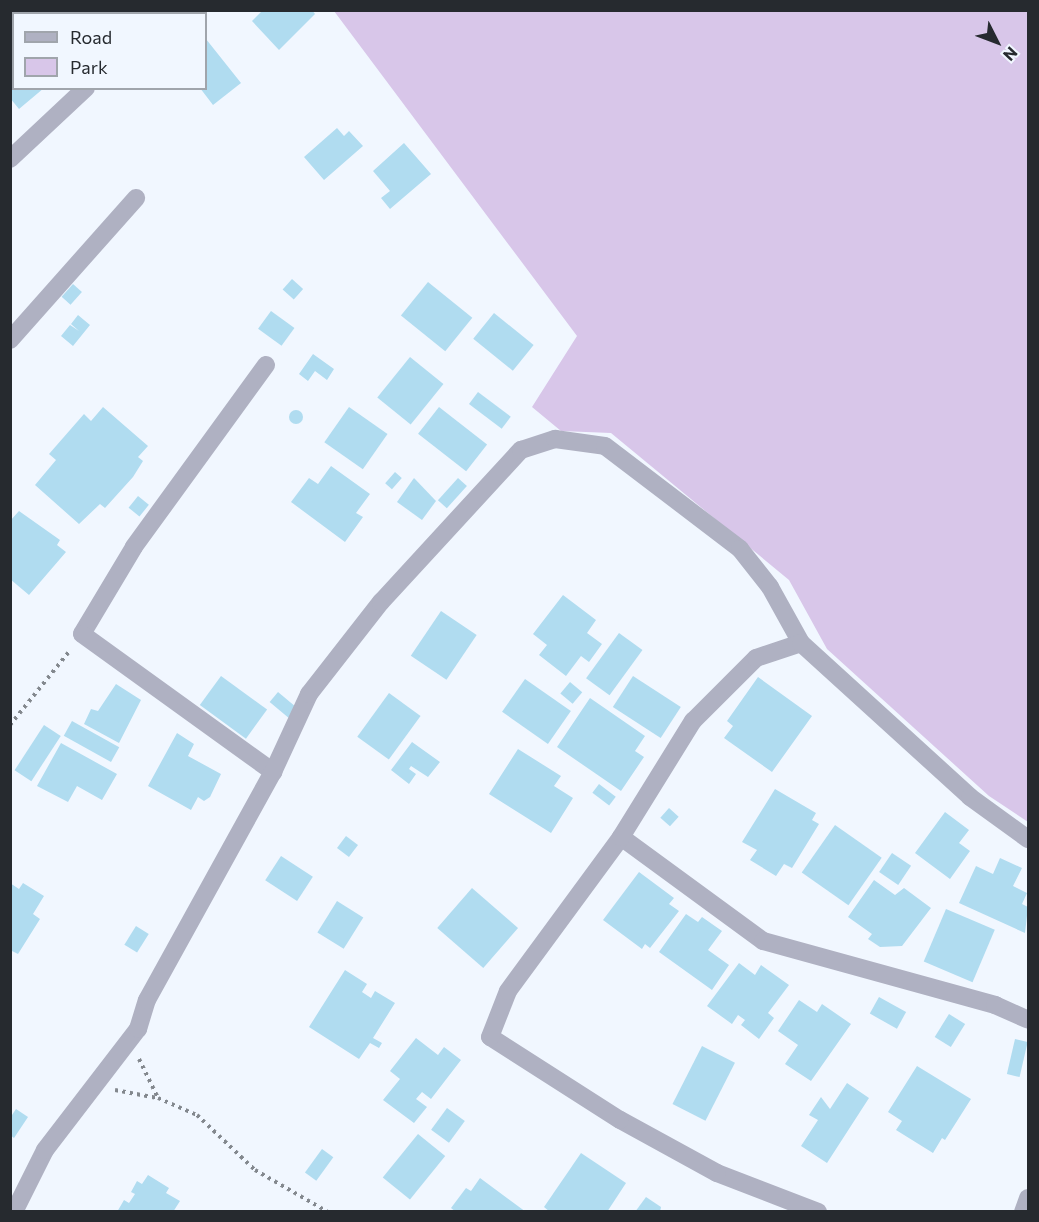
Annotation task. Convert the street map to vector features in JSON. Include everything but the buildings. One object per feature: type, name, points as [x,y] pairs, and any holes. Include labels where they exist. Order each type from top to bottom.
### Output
[{"type":"street","points":[[10,159],[85,90]]},
{"type":"street","points":[[10,340],[136,198]]},
{"type":"street","points":[[266,365],[134,547],[82,634],[273,772]]},
{"type":"street","points":[[14,1212],[45,1150],[138,1029],[147,1000],[273,772],[309,693],[381,602],[521,450],[555,439],[605,446],[740,549],[770,587],[801,643],[970,796],[1029,839]]},
{"type":"street","points":[[801,643],[756,658],[693,721],[621,837],[508,991],[490,1037],[620,1120],[717,1173],[818,1212]]},
{"type":"street","points":[[621,837],[763,941],[995,1005],[1029,1020]]},
{"type":"street","points":[[1023,1212],[1029,1198]]},
{"type":"path","points":[[10,725],[82,634]]},
{"type":"path","points":[[138,1029],[139,1059],[158,1098]]},
{"type":"path","points":[[80,1105],[114,1090],[158,1098],[197,1115],[255,1170],[328,1212]]},
{"type":"green space","points":[[334,11],[1028,11],[1028,822],[989,796],[827,649],[789,580],[611,433],[561,431],[532,407],[577,336]]}]
